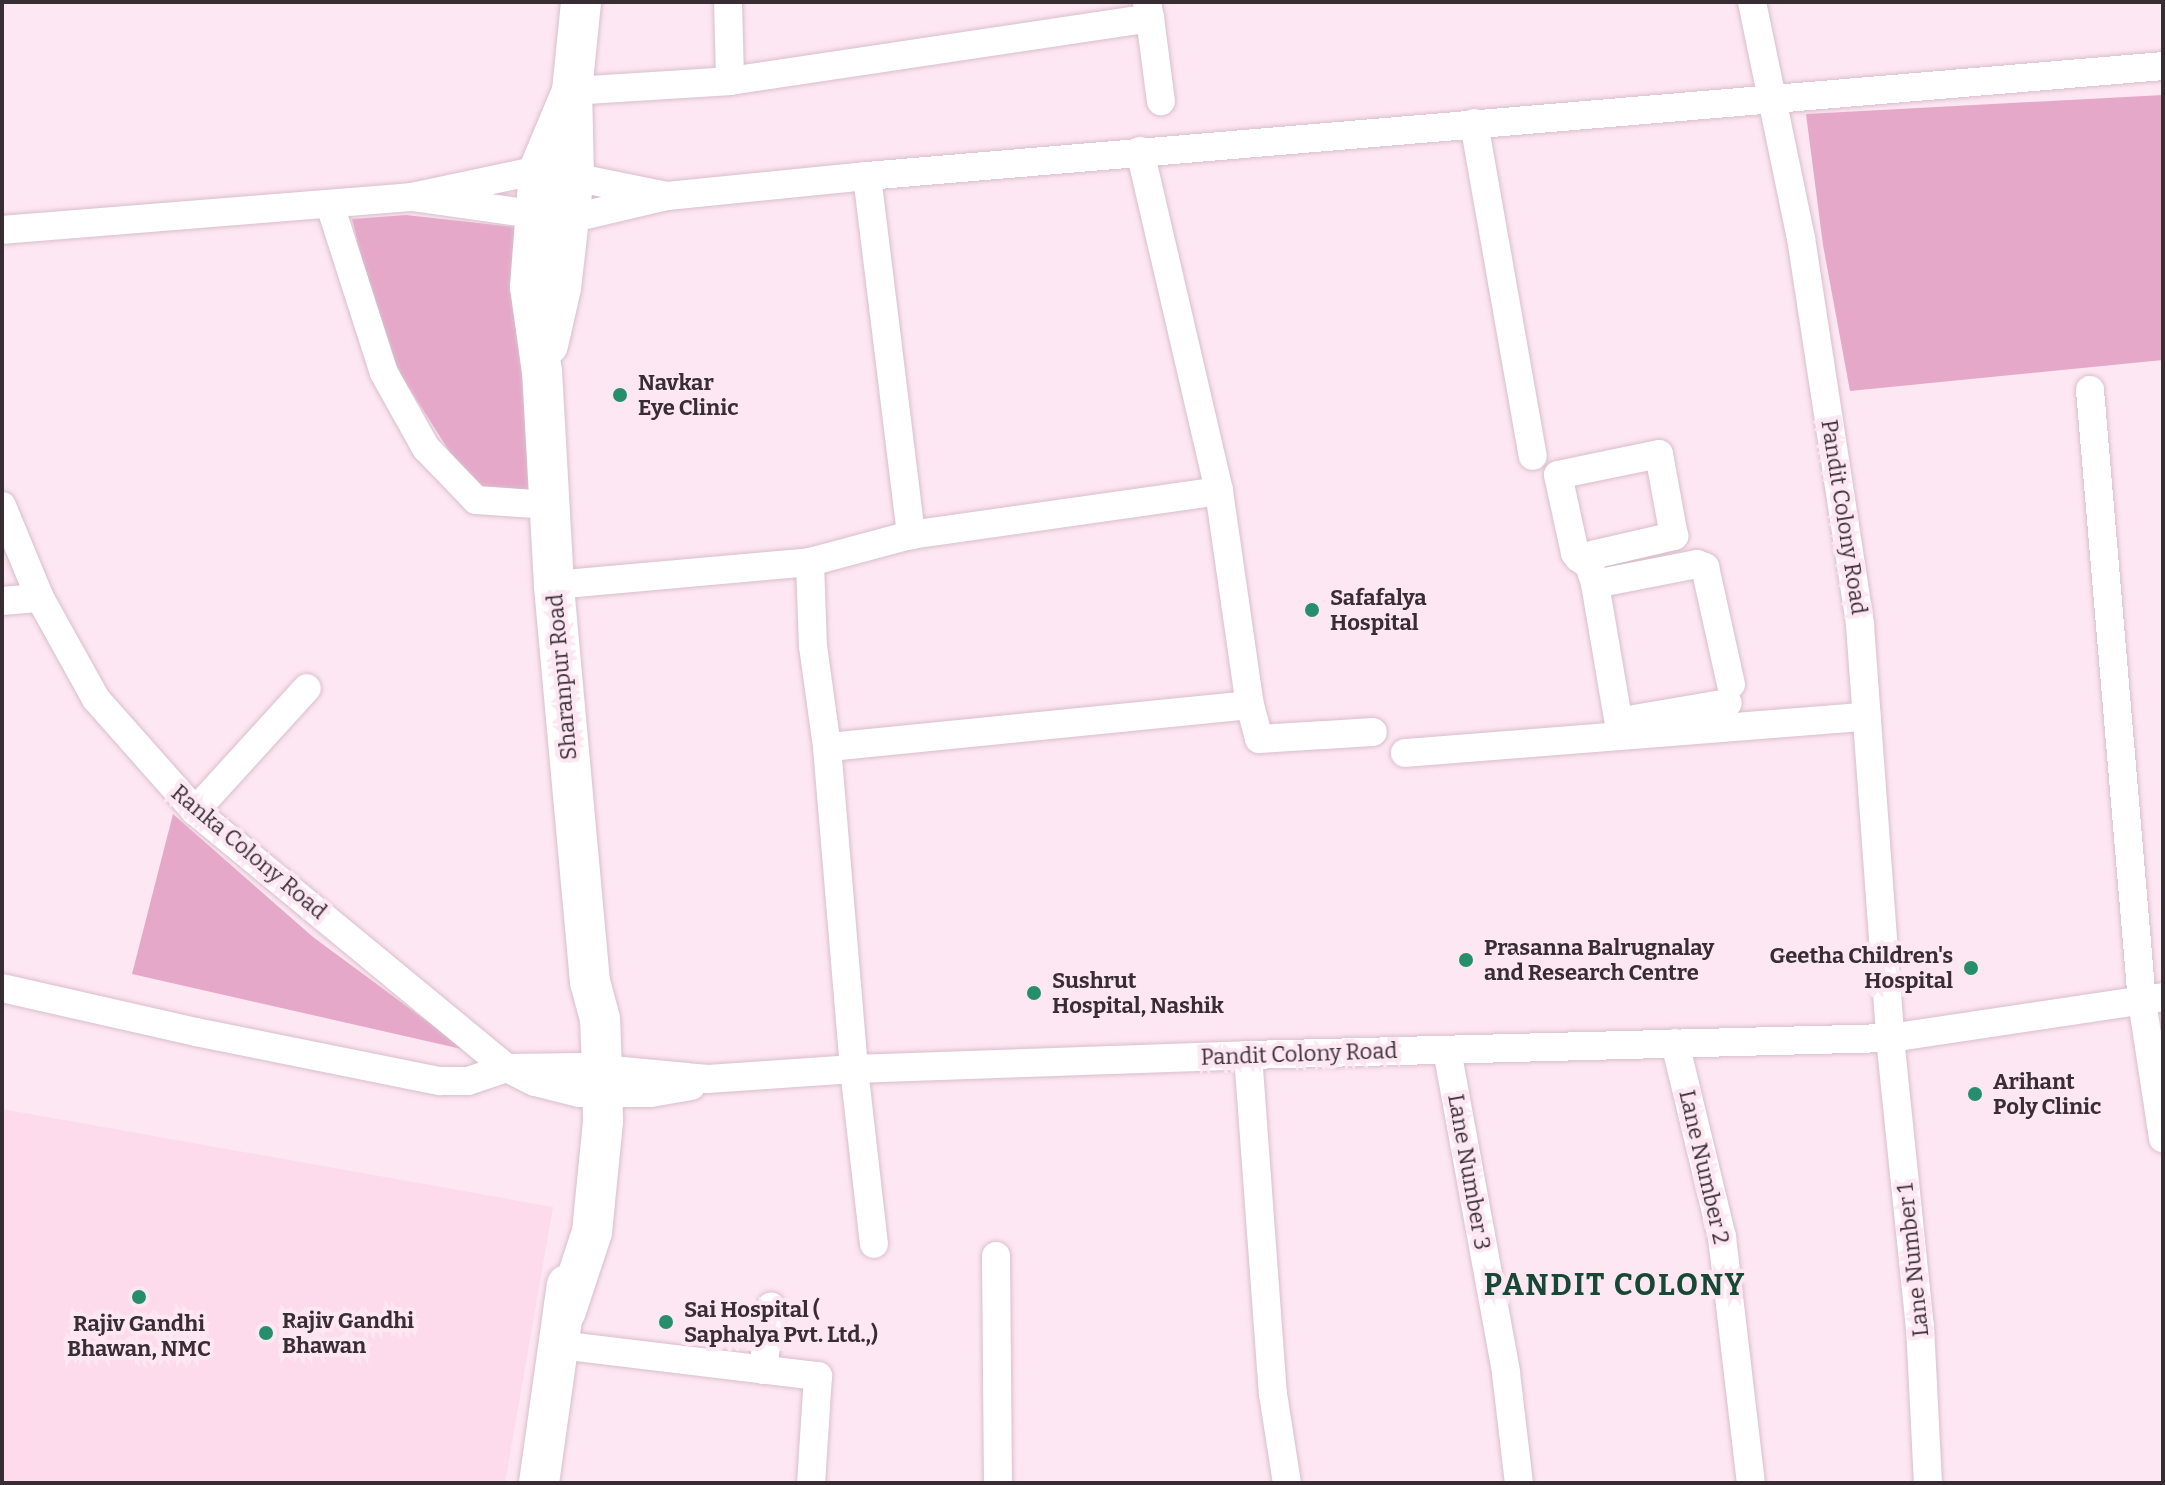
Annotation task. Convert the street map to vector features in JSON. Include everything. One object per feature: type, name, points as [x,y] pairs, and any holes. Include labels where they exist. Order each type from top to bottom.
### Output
[{"type":"main road","name":"Sharanpur Road","points":[[539,1483],[563,1328],[592,1232],[590,1081],[600,1019],[590,982],[554,585],[542,372],[561,288],[552,217],[556,173],[572,91],[581,2]]},
{"type":"street","points":[[728,2],[730,81]]},
{"type":"street","name":"Pandit Colony Road","points":[[1752,2],[1808,284],[1860,625],[1890,1038]]},
{"type":"street","points":[[572,91],[730,81],[1149,10],[1161,101]]},
{"type":"street","points":[[412,197],[552,217],[667,196],[867,176],[2163,66]]},
{"type":"street","points":[[1474,123],[1533,456]]},
{"type":"street","points":[[1140,151],[1219,491],[1250,705],[1259,739],[1373,732]]},
{"type":"street","points":[[2,230],[412,197],[556,173],[667,196]]},
{"type":"street","points":[[867,176],[911,535]]},
{"type":"street","points":[[330,205],[384,373],[426,448],[476,500],[549,505]]},
{"type":"street","points":[[2090,390],[2152,999],[2163,1138]]},
{"type":"street","points":[[1579,558],[1674,536],[1659,454],[1558,475],[1579,558],[1589,565],[1595,584],[1620,728]]},
{"type":"street","points":[[554,585],[810,562],[911,535],[1219,491]]},
{"type":"street","name":"Ranka Colony Road","points":[[2,506],[40,598],[96,699],[195,811],[507,1068],[535,1082],[590,1081]]},
{"type":"street","points":[[810,562],[813,646],[827,747],[854,1069],[874,1244]]},
{"type":"street","points":[[1595,584],[1702,564],[1706,571],[1729,694],[1661,724]]},
{"type":"street","points":[[2,601],[40,598]]},
{"type":"street","points":[[195,811],[307,688]]},
{"type":"street","points":[[827,747],[1250,705]]},
{"type":"street","points":[[1405,753],[1661,724],[1867,717]]},
{"type":"street","points":[[2,988],[196,1032],[440,1081],[468,1081],[507,1068]]},
{"type":"street","name":"Pandit Colony Road","points":[[590,1081],[681,1074],[708,1079],[854,1069],[1248,1055],[1890,1038],[2152,999]]},
{"type":"street","name":"Lane Number 1","points":[[1890,1038],[1920,1326],[1928,1483]]},
{"type":"street","name":"Lane Number 2","points":[[1675,1043],[1722,1237],[1751,1483]]},
{"type":"street","name":"Lane Number 3","points":[[1447,1050],[1506,1373],[1519,1483]]},
{"type":"street","points":[[1248,1055],[1273,1394],[1287,1483]]},
{"type":"street","points":[[996,1256],[998,1483]]},
{"type":"street","points":[[763,1370],[771,1306]]},
{"type":"street","points":[[563,1328],[763,1370],[818,1376],[811,1483]]},
{"type":"shaded area","points":[[2163,95],[2163,360],[1850,391],[1823,245],[1806,114]]},
{"type":"shaded area","points":[[406,215],[514,227],[534,495],[485,492],[460,468],[402,377],[377,323],[352,219]]},
{"type":"shaded area","points":[[173,814],[313,937],[466,1050],[132,974]]},
{"type":"shaded area","name":"Rajiv Gandhi Bhawan","points":[[2,1109],[553,1207],[505,1483],[2,1483]]},
{"type":"place","name":"Navkar Eye Clinic","points":[[620,395]]},
{"type":"place","name":"Safafalya Hospital","points":[[1312,610]]},
{"type":"place","name":"Prasanna Balrugnalay and Research Centre","points":[[1466,960]]},
{"type":"place","name":"Geetha Children's Hospital","points":[[1971,968]]},
{"type":"place","name":"Sushrut Hospital, Nashik","points":[[1034,993]]},
{"type":"place","name":"Arihant Poly Clinic","points":[[1975,1094]]},
{"type":"place","name":"Rajiv Gandhi Bhawan, NMC","points":[[139,1297]]},
{"type":"place","name":"Sai Hospital ( Saphalya Pvt. Ltd.,)","points":[[666,1322]]},
{"type":"place","name":"Rajiv Gandhi Bhawan","points":[[266,1333]]},
{"type":"district","name":"PANDIT COLONY","points":[[1615,1285]]}]
